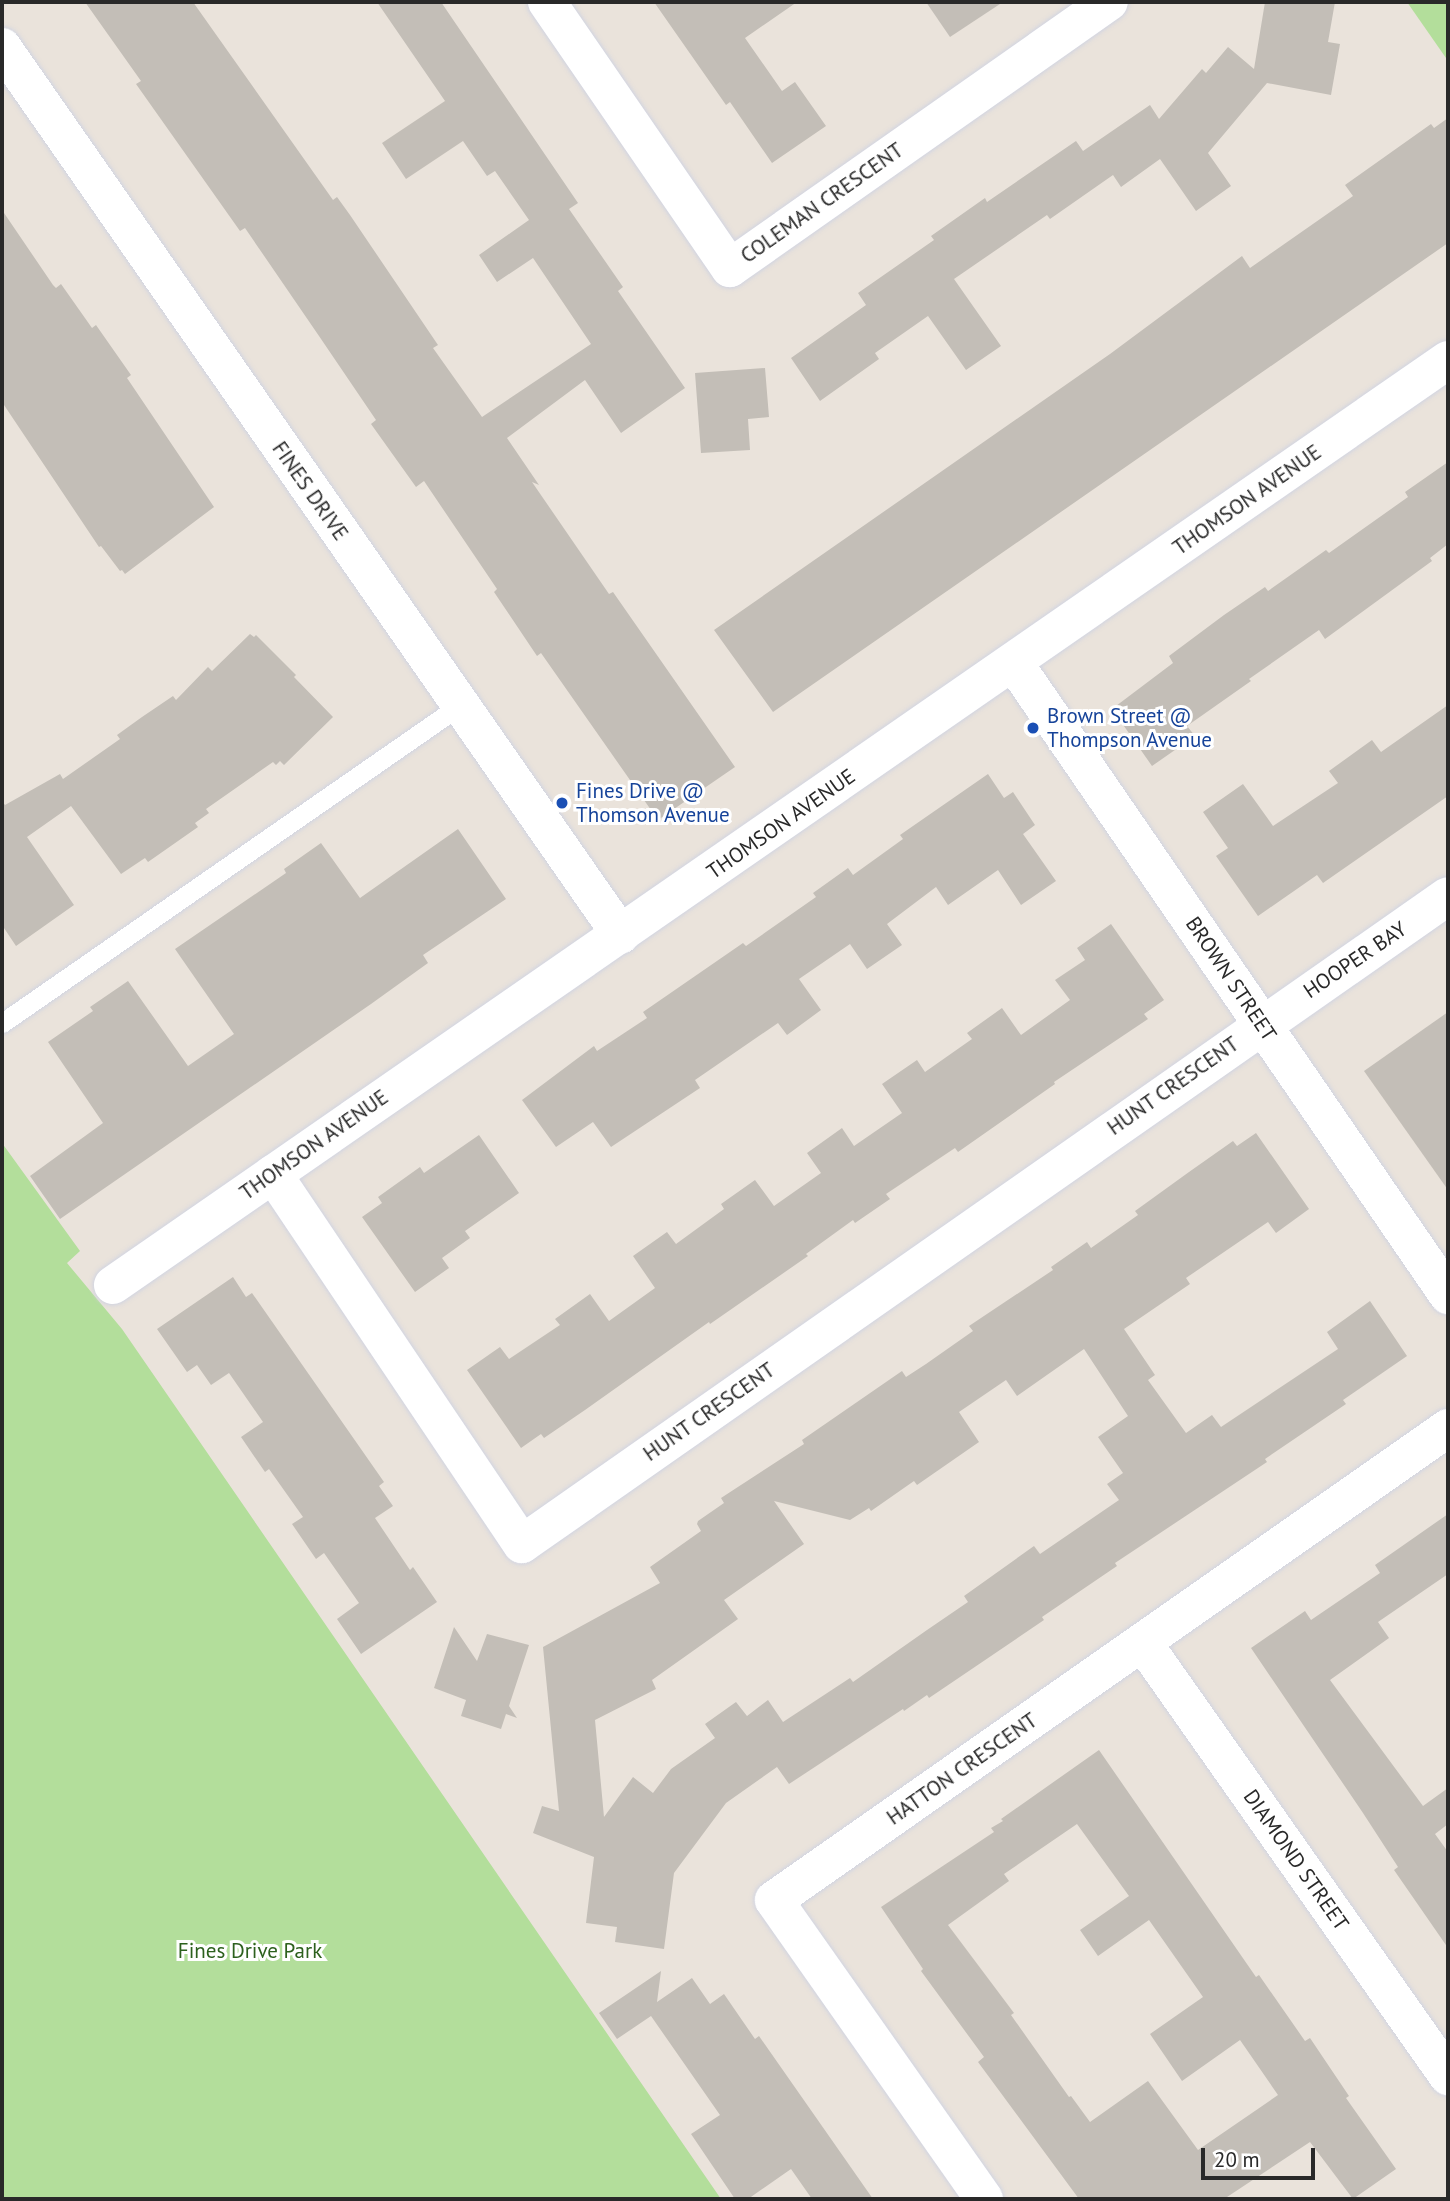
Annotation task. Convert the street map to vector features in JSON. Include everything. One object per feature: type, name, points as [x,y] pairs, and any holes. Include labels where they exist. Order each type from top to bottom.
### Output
[{"type":"street","name":"COLEMAN CRESCENT","points":[[547,2],[730,268],[1109,2]]},
{"type":"street","name":"FINES DRIVE","points":[[2,47],[621,935]]},
{"type":"street","name":"THOMSON AVENUE","points":[[113,1285],[1448,360]]},
{"type":"street","name":"BROWN STREET","points":[[1014,663],[1448,1294]]},
{"type":"street","name":"HOOPER BAY","points":[[1262,1024],[1448,897]]},
{"type":"street","name":"HUNT CRESCENT","points":[[273,1174],[522,1544],[1262,1024]]},
{"type":"street","name":"HATTON CRESCENT","points":[[984,2199],[774,1900],[1448,1428]]},
{"type":"street","name":"DIAMOND STREET","points":[[1143,1643],[1448,2076]]},
{"type":"lane","points":[[2,1023],[459,706]]},
{"type":"green space","points":[[1407,2],[1448,2],[1446,58]]},
{"type":"green space","name":"Fines Drive Park","points":[[2,1143],[80,1251],[67,1263],[122,1329],[721,2199],[2,2199]]},
{"type":"building","points":[[85,2],[193,2],[333,200],[337,197],[350,215],[438,345],[433,348],[482,417],[591,344],[533,258],[497,282],[479,255],[529,220],[495,171],[487,176],[463,141],[406,179],[382,143],[445,101],[377,2],[441,2],[578,203],[569,209],[623,287],[618,291],[685,388],[621,433],[585,380],[507,438],[539,485],[532,482],[609,594],[613,592],[735,767],[658,820],[541,653],[537,656],[494,592],[497,589],[424,481],[416,487],[371,424],[376,420],[245,228],[240,231],[136,84],[141,81]]},
{"type":"building","points":[[654,2],[797,2],[745,38],[782,91],[795,82],[826,126],[772,163],[730,102],[726,105]]},
{"type":"building","points":[[926,2],[1003,2],[950,37]]},
{"type":"building","points":[[1265,2],[1335,2],[1328,42],[1340,44],[1331,95],[1267,83],[1208,153],[1231,186],[1196,211],[1160,159],[1121,187],[1113,175],[1050,219],[1047,215],[954,279],[1001,346],[966,370],[928,316],[875,353],[879,359],[820,401],[791,358],[866,305],[858,293],[934,240],[931,236],[985,198],[987,202],[1076,141],[1083,151],[1150,105],[1159,119],[1202,69],[1206,73],[1228,47],[1254,69]]},
{"type":"building","points":[[1448,118],[1448,243],[773,712],[714,630],[1110,354],[1242,256],[1250,268],[1353,196],[1345,185],[1431,124],[1434,128]]},
{"type":"building","points":[[2,210],[53,285],[56,288],[61,284],[92,328],[96,325],[131,375],[127,378],[214,507],[125,574],[101,546],[99,547],[2,402]]},
{"type":"building","points":[[765,368],[769,417],[748,419],[750,450],[701,453],[695,373]]},
{"type":"building","points":[[1448,462],[1448,544],[1430,558],[1432,561],[1325,639],[1319,630],[1249,679],[1251,681],[1187,726],[1195,736],[1152,766],[1112,709],[1173,663],[1169,656],[1224,615],[1265,587],[1268,591],[1326,550],[1329,553],[1408,497],[1405,492]]},
{"type":"building","points":[[250,634],[254,637],[256,635],[296,675],[294,677],[333,717],[284,765],[280,761],[276,765],[273,762],[206,809],[209,813],[195,823],[198,827],[148,862],[145,858],[121,874],[71,806],[27,837],[74,905],[16,946],[2,925],[2,801],[5,805],[60,774],[63,779],[120,739],[117,735],[142,717],[173,696],[176,700],[208,667],[212,671]]},
{"type":"building","points":[[1448,705],[1448,796],[1323,883],[1317,875],[1258,916],[1216,856],[1228,848],[1203,812],[1243,784],[1273,826],[1338,783],[1329,771],[1372,740],[1381,752]]},
{"type":"building","points":[[988,774],[1004,798],[1013,792],[1035,825],[1023,834],[1056,881],[1021,905],[998,870],[948,905],[936,887],[887,924],[902,945],[867,969],[850,944],[799,979],[821,1010],[787,1035],[778,1023],[695,1080],[700,1088],[611,1147],[593,1122],[556,1147],[522,1100],[594,1046],[597,1051],[647,1018],[643,1012],[743,943],[746,946],[816,897],[813,893],[848,868],[853,875],[903,839],[900,835]]},
{"type":"building","points":[[458,829],[506,899],[423,955],[428,963],[371,1004],[60,1219],[30,1176],[103,1123],[48,1042],[93,1011],[90,1007],[128,981],[188,1066],[234,1034],[175,949],[286,873],[284,869],[321,843],[360,898]]},
{"type":"building","points":[[1111,924],[1164,1000],[1144,1014],[1148,1019],[1054,1082],[1055,1084],[958,1152],[955,1148],[886,1194],[890,1199],[855,1223],[853,1220],[806,1254],[808,1256],[585,1410],[544,1438],[541,1434],[521,1448],[467,1370],[500,1347],[509,1359],[560,1325],[555,1319],[590,1294],[609,1321],[655,1288],[633,1256],[667,1232],[676,1244],[724,1209],[721,1204],[755,1180],[774,1206],[821,1173],[807,1153],[842,1128],[854,1146],[902,1113],[882,1084],[917,1060],[925,1072],[972,1039],[967,1033],[1002,1008],[1021,1035],[1070,1000],[1055,980],[1085,960],[1077,948]]},
{"type":"building","points":[[1448,1012],[1448,1190],[1364,1071]]},
{"type":"building","points":[[1256,1133],[1309,1209],[1276,1233],[1268,1222],[1186,1278],[1190,1284],[1124,1329],[1155,1375],[1148,1380],[1186,1433],[1212,1415],[1221,1427],[1338,1349],[1327,1332],[1370,1301],[1407,1356],[1343,1400],[1346,1404],[1265,1459],[1267,1462],[1115,1563],[1117,1566],[1042,1617],[1044,1620],[929,1698],[927,1695],[904,1711],[903,1709],[789,1784],[777,1767],[726,1803],[674,1873],[664,1949],[615,1942],[617,1927],[586,1923],[594,1857],[533,1833],[542,1806],[559,1811],[543,1647],[660,1583],[650,1567],[701,1531],[698,1521],[724,1503],[721,1498],[804,1444],[802,1440],[902,1371],[906,1377],[926,1364],[973,1331],[969,1326],[1053,1270],[1051,1267],[1087,1242],[1091,1248],[1138,1215],[1135,1211],[1233,1141],[1237,1146]],"holes":[[[1084,1349],[1128,1416],[1098,1437],[1123,1473],[1107,1484],[1119,1500],[1040,1554],[1034,1546],[964,1596],[968,1602],[853,1682],[850,1678],[783,1722],[768,1700],[747,1716],[736,1702],[705,1724],[715,1738],[671,1769],[653,1793],[633,1777],[604,1817],[595,1720],[656,1689],[652,1680],[738,1619],[724,1600],[804,1544],[774,1501],[850,1520],[869,1508],[871,1511],[914,1481],[917,1485],[979,1442],[959,1412],[1006,1380],[1017,1396]]]},
{"type":"building","points":[[479,1135],[519,1193],[465,1231],[470,1238],[442,1258],[449,1268],[415,1292],[362,1217],[382,1203],[378,1197],[420,1167],[424,1173]]},
{"type":"building","points":[[233,1277],[246,1297],[252,1293],[384,1482],[379,1486],[393,1506],[375,1518],[410,1570],[413,1567],[437,1602],[361,1654],[337,1619],[359,1603],[324,1553],[316,1559],[292,1524],[303,1517],[269,1469],[265,1472],[241,1437],[263,1422],[229,1373],[211,1385],[197,1365],[187,1372],[157,1329]]},
{"type":"building","points":[[1448,1514],[1448,1574],[1378,1622],[1389,1638],[1330,1680],[1423,1806],[1448,1788],[1448,1824],[1435,1834],[1448,1852],[1448,1948],[1394,1870],[1398,1867],[1363,1813],[1251,1648],[1305,1611],[1311,1620],[1380,1573],[1375,1565]]},
{"type":"building","points":[[454,1627],[477,1661],[487,1634],[529,1645],[509,1706],[517,1718],[506,1714],[501,1729],[461,1716],[466,1700],[434,1688]]},
{"type":"building","points":[[1099,1750],[1256,1977],[1259,1975],[1305,2041],[1310,2038],[1349,2096],[1346,2098],[1396,2169],[1353,2199],[1310,2142],[1224,2199],[1079,2199],[978,2062],[984,2057],[921,1971],[923,1969],[881,1907],[994,1832],[991,1828],[1003,1821],[1001,1819]],"holes":[[[1077,1824],[1129,1896],[1080,1930],[1098,1956],[1149,1920],[1203,1997],[1150,2034],[1182,2081],[1240,2040],[1278,2095],[1198,2150],[1148,2081],[1090,2122],[1071,2096],[1069,2097],[1011,2015],[1014,2013],[948,1925],[1009,1881],[1004,1874]]]},
{"type":"building","points":[[661,1971],[657,2002],[692,1978],[710,2004],[724,1994],[755,2039],[759,2036],[873,2199],[812,2199],[791,2169],[748,2199],[735,2199],[691,2134],[720,2115],[651,2016],[617,2039],[599,2013]]},
{"type":"place","name":"Brown Street @ Thompson Avenue","points":[[1033,728]]},
{"type":"place","name":"Fines Drive @ Thomson Avenue","points":[[562,803]]}]
